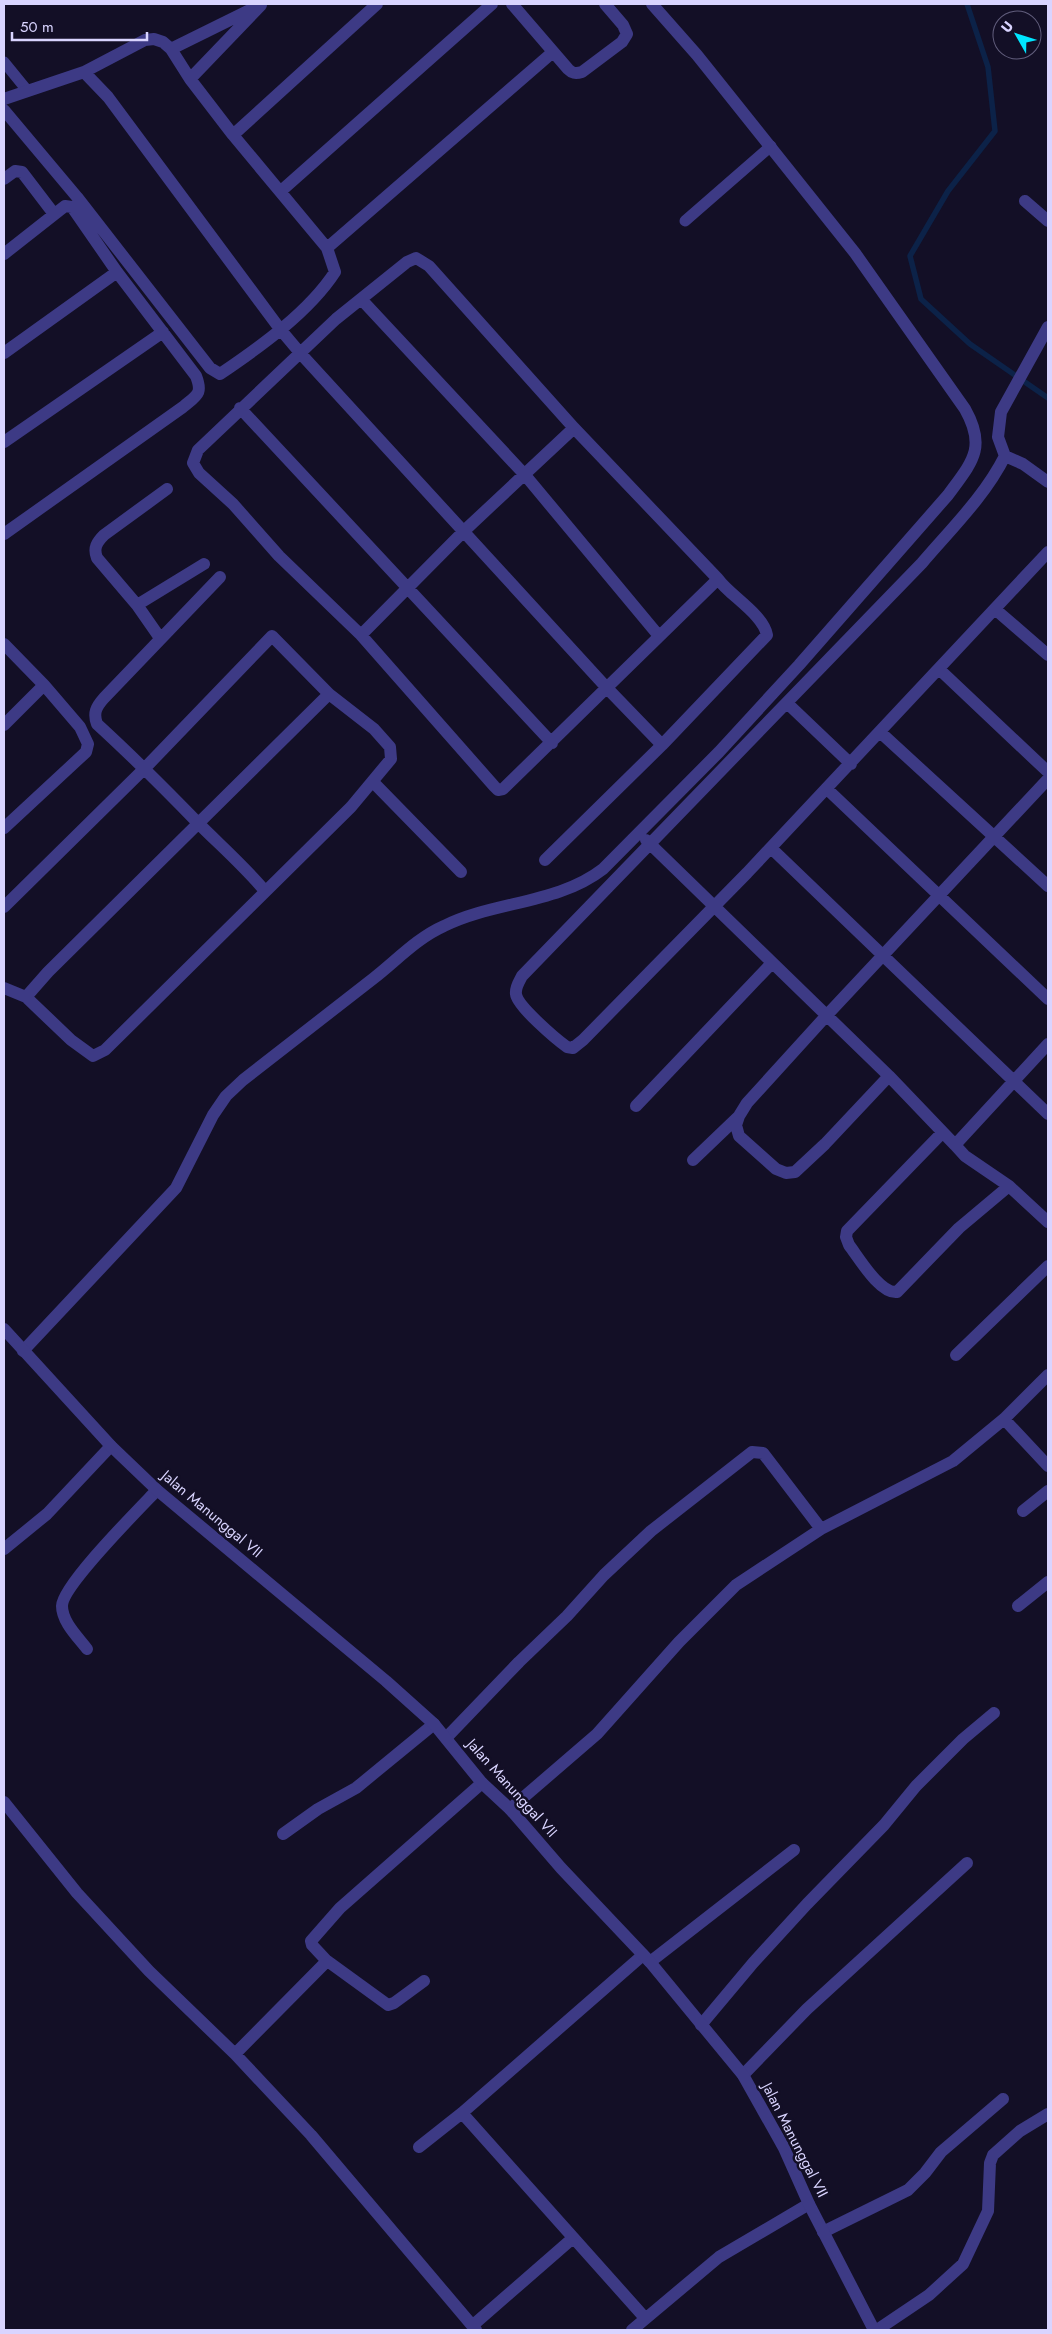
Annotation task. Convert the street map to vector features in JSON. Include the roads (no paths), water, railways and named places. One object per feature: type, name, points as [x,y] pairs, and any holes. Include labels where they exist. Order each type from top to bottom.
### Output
[{"type":"street","points":[[190,79],[262,4]]},
{"type":"street","points":[[171,49],[262,4]]},
{"type":"street","points":[[233,135],[378,4]]},
{"type":"street","points":[[281,191],[492,4]]},
{"type":"street","points":[[512,4],[572,73],[582,72],[622,42],[627,34],[623,25],[605,4]]},
{"type":"street","points":[[23,1351],[176,1188],[213,1115],[226,1096],[243,1080],[376,977],[419,940],[444,926],[481,912],[574,887],[589,880],[603,869],[719,752],[799,665],[948,495],[967,470],[975,451],[977,440],[974,425],[965,409],[855,253],[697,55],[652,4]]},
{"type":"street","points":[[4,98],[84,72],[145,40],[154,38],[163,42],[171,49],[190,79],[233,135],[327,248],[335,272],[328,284],[280,329],[220,374],[215,372],[77,197],[4,110]]},
{"type":"street","points":[[327,248],[553,52]]},
{"type":"street","points":[[84,72],[108,97],[280,329],[301,354],[606,687],[662,745]]},
{"type":"street","points":[[4,179],[15,171],[22,172],[54,214]]},
{"type":"street","points":[[1026,201],[1048,221]]},
{"type":"street","points":[[4,254],[65,206],[72,207],[117,272],[196,376],[200,387],[198,394],[184,406],[4,534]]},
{"type":"street","points":[[545,860],[662,745],[767,635],[764,628],[737,597],[723,586],[718,579],[574,428],[429,266],[416,258],[407,262],[336,319],[301,354],[240,408],[198,450],[193,459],[194,467],[265,538],[279,556],[361,636],[498,790],[504,789],[552,743],[606,687],[718,579]]},
{"type":"street","points":[[4,353],[117,272]]},
{"type":"street","points":[[361,299],[525,475],[659,636]]},
{"type":"street","points":[[1048,327],[1008,397],[998,423],[998,437],[1005,456],[1023,464],[1048,482]]},
{"type":"street","points":[[4,442],[163,332]]},
{"type":"street","points":[[240,408],[552,743]]},
{"type":"street","points":[[361,636],[464,531],[574,428]]},
{"type":"street","points":[[1005,456],[996,473],[974,504],[928,556],[651,845],[522,976],[515,988],[516,996],[522,1005],[566,1047],[573,1048],[584,1040],[851,764],[1048,552]]},
{"type":"street","points":[[160,638],[137,605],[97,558],[95,548],[104,535],[167,489]]},
{"type":"street","points":[[137,605],[204,564]]},
{"type":"street","points":[[220,577],[104,698],[97,706],[94,715],[97,724],[145,768],[199,824],[241,863],[265,891]]},
{"type":"street","points":[[996,610],[1048,655]]},
{"type":"street","points":[[4,907],[145,768],[272,636],[329,694],[354,712],[390,747],[391,759],[351,807],[105,1050],[93,1056],[80,1048],[26,997],[4,988]]},
{"type":"street","points":[[4,644],[44,685],[80,727],[88,744],[86,752],[4,828]]},
{"type":"street","points":[[940,670],[1048,772]]},
{"type":"street","points":[[4,725],[44,685]]},
{"type":"street","points":[[26,997],[62,958],[329,694]]},
{"type":"street","points":[[787,703],[851,764]]},
{"type":"street","points":[[880,732],[1048,886]]},
{"type":"street","points":[[889,1076],[825,1144],[795,1172],[786,1173],[776,1169],[750,1148],[739,1136],[736,1125],[747,1103],[1048,779]]},
{"type":"street","points":[[373,782],[461,872]]},
{"type":"street","points":[[827,789],[1048,999]]},
{"type":"street","points":[[639,832],[889,1076],[965,1156],[1009,1186],[1048,1222]]},
{"type":"street","points":[[771,848],[1048,1114]]},
{"type":"street","points":[[636,1106],[772,963]]},
{"type":"street","points":[[955,1145],[1048,1044]]},
{"type":"street","points":[[693,1160],[739,1116]]},
{"type":"street","points":[[942,1133],[847,1231],[846,1237],[849,1245],[882,1288],[891,1293],[897,1292],[959,1228],[1009,1186]]},
{"type":"street","points":[[956,1355],[1048,1266]]},
{"type":"street","name":"Jalan Manunggal VII","points":[[4,1328],[23,1351],[112,1446],[157,1490],[386,1681],[434,1724],[482,1783],[510,1809],[561,1868],[646,1959],[743,2075],[784,2148],[823,2232],[876,2330]]},
{"type":"street","points":[[510,1809],[596,1734],[655,1667],[727,1592],[821,1529],[953,1461],[1004,1419],[1048,1375]]},
{"type":"street","points":[[1004,1419],[1048,1466]]},
{"type":"street","points":[[4,1549],[47,1514],[112,1446]]},
{"type":"street","points":[[446,1738],[519,1662],[568,1616],[604,1575],[651,1531],[752,1452],[763,1453],[821,1529]]},
{"type":"street","points":[[87,1649],[65,1619],[62,1608],[63,1598],[78,1577],[157,1490]]},
{"type":"street","points":[[1023,1511],[1048,1491]]},
{"type":"street","points":[[1018,1606],[1048,1582]]},
{"type":"street","points":[[701,2025],[753,1963],[884,1825],[916,1786],[963,1739],[994,1713]]},
{"type":"street","points":[[283,1834],[318,1809],[356,1788],[434,1724]]},
{"type":"street","points":[[424,1981],[394,2003],[388,2005],[326,1960],[312,1945],[311,1941],[340,1908],[379,1871],[482,1783]]},
{"type":"street","points":[[4,1802],[77,1893],[149,1971],[235,2054],[311,2136],[474,2328],[573,2238]]},
{"type":"street","points":[[419,2147],[646,1959],[794,1850]]},
{"type":"street","points":[[743,2075],[807,2009],[967,1863]]},
{"type":"street","points":[[235,2054],[326,1960]]},
{"type":"street","points":[[823,2232],[908,2190],[925,2173],[941,2152],[1003,2099]]},
{"type":"street","points":[[462,2113],[645,2318]]},
{"type":"street","points":[[876,2330],[929,2296],[963,2264],[988,2211],[990,2163],[993,2155],[1020,2131],[1048,2114]]},
{"type":"street","points":[[632,2330],[719,2257],[809,2204]]},
{"type":"lane","points":[[4,62],[26,90]]},
{"type":"lane","points":[[685,221],[771,146]]},
{"type":"waterway","points":[[967,4],[988,67],[995,131],[948,191],[910,256],[921,299],[970,344],[1048,398]]}]
